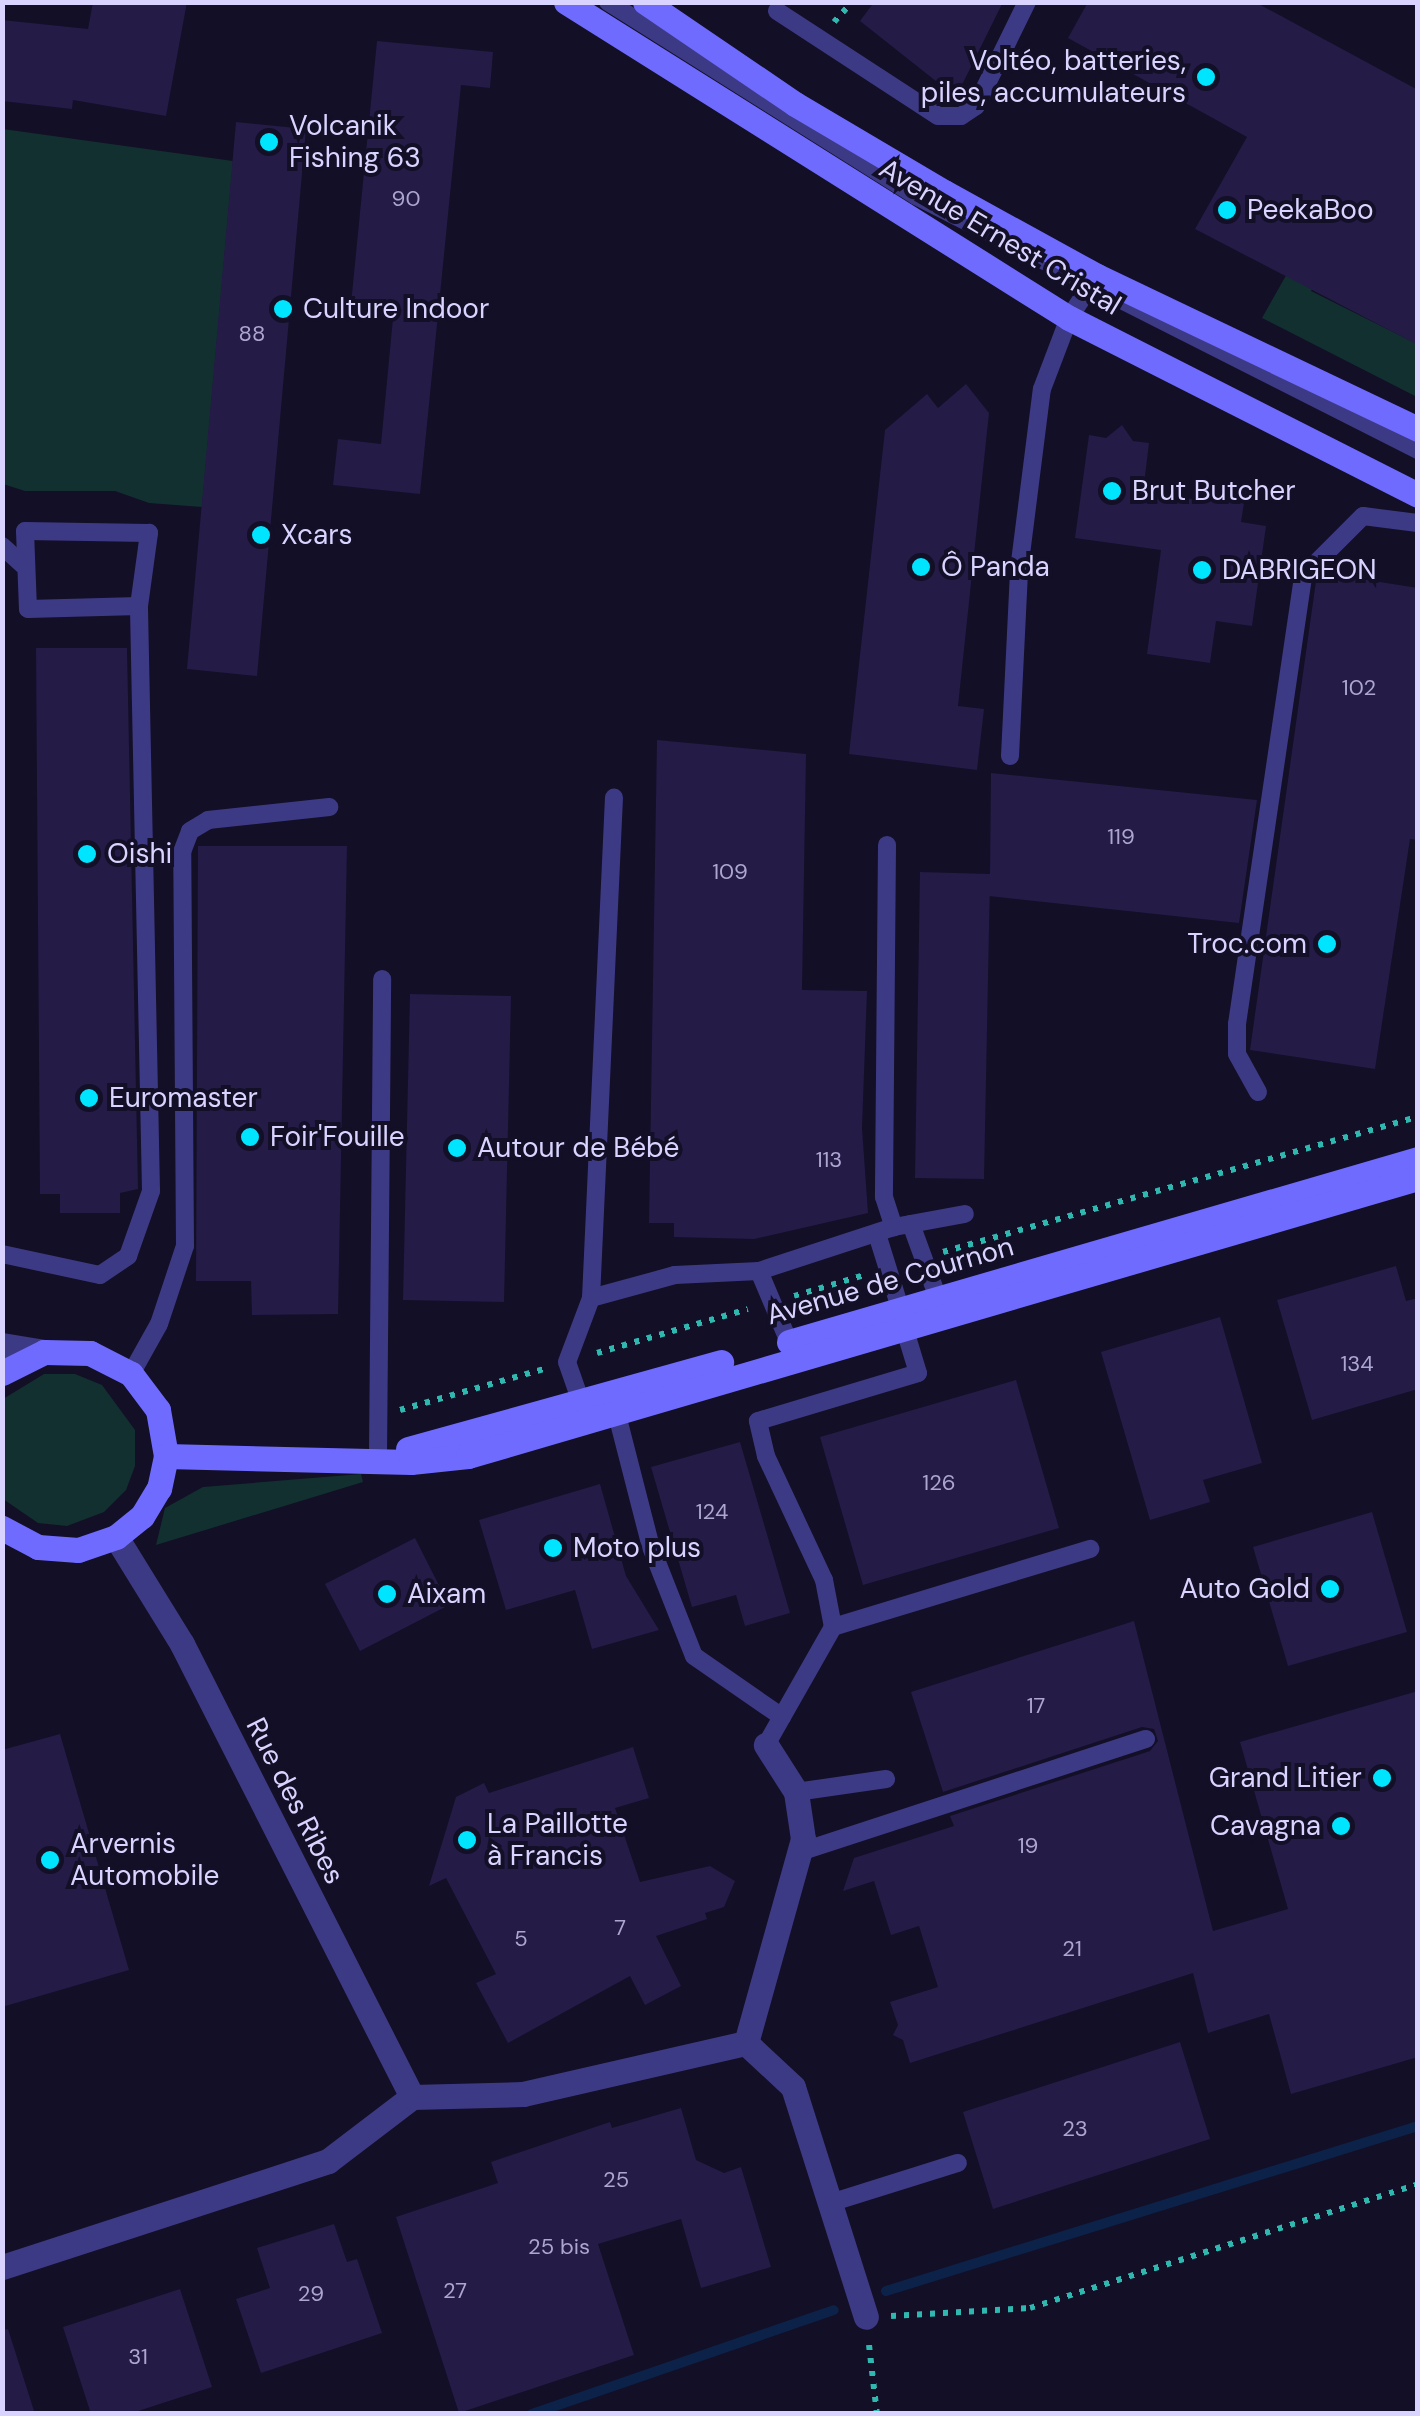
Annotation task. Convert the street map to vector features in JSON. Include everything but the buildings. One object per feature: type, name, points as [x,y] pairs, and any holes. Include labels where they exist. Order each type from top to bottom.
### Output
[{"type":"main road","name":"Avenue Ernest Cristal","points":[[566,2],[1068,318],[1418,495]]},
{"type":"main road","name":"Avenue Ernest Cristal","points":[[645,2],[795,104],[1093,281],[1418,429]]},
{"type":"main road","name":"Avenue de Cournon","points":[[378,1457],[790,1342],[902,1318],[938,1298],[1418,1160]]},
{"type":"main road","name":"Avenue de Cournon","points":[[166,1456],[378,1457],[411,1462],[468,1456],[902,1318],[1418,1178]]},
{"type":"main road","points":[[2,1373],[44,1352],[90,1353],[131,1374],[158,1410],[166,1456],[159,1488],[142,1516],[116,1537],[78,1550],[38,1546],[2,1528]]},
{"type":"street","points":[[2,1345],[44,1352]]},
{"type":"street","name":"Rue des Ribes","points":[[116,1537],[182,1644],[412,2097]]},
{"type":"street","points":[[746,2044],[800,1852],[796,1792],[766,1745]]},
{"type":"street","points":[[2,2267],[328,2161],[412,2097],[523,2094],[746,2044]]},
{"type":"street","points":[[746,2044],[793,2087],[866,2317]]},
{"type":"lane","points":[[608,2],[916,196],[1093,281],[1418,450]]},
{"type":"lane","points":[[777,11],[938,116],[961,116],[976,106],[1027,2]]},
{"type":"lane","points":[[1010,756],[1019,570],[1040,407],[1068,318],[1093,281]]},
{"type":"lane","points":[[1258,1092],[1236,1054],[1237,1024],[1303,576],[1363,516],[1418,523]]},
{"type":"lane","points":[[2,1254],[100,1275],[128,1256],[151,1191],[139,606],[149,532],[25,532],[23,564],[28,610],[139,606]]},
{"type":"lane","points":[[2,546],[23,564]]},
{"type":"lane","points":[[580,1402],[567,1362],[591,1298],[614,798]]},
{"type":"lane","points":[[131,1374],[165,1311],[185,1246],[182,852],[190,832],[208,820],[329,807]]},
{"type":"lane","points":[[766,1745],[833,1627],[824,1580],[766,1456],[758,1422],[918,1373],[888,1268],[894,1229],[884,1197],[887,845]]},
{"type":"lane","points":[[378,1457],[382,979]]},
{"type":"lane","points":[[591,1298],[675,1274],[759,1271],[894,1229],[965,1214]]},
{"type":"lane","points":[[894,1229],[923,1257],[938,1298]]},
{"type":"lane","points":[[759,1271],[790,1342]]},
{"type":"lane","points":[[616,1411],[651,1547],[694,1656],[782,1717]]},
{"type":"lane","points":[[833,1627],[1090,1549]]},
{"type":"lane","points":[[800,1852],[1146,1740]]},
{"type":"lane","points":[[796,1792],[886,1779]]},
{"type":"lane","points":[[830,2203],[958,2164]]},
{"type":"path","points":[[923,1257],[1418,1116]]},
{"type":"path","points":[[377,1416],[888,1268]]},
{"type":"path","points":[[877,2414],[866,2317],[1030,2308],[1418,2184]]},
{"type":"green space","points":[[3,129],[233,161],[202,507],[149,503],[115,491],[25,491],[3,484]]},
{"type":"green space","points":[[1336,187],[1359,197],[1311,291],[1417,344],[1417,397],[1262,318]]},
{"type":"green space","points":[[44,1374],[75,1374],[102,1385],[135,1430],[135,1466],[126,1490],[104,1512],[67,1526],[38,1523],[3,1499],[3,1399]]},
{"type":"green space","points":[[361,1474],[363,1482],[156,1545],[165,1508],[203,1487]]},
{"type":"waterway","points":[[886,2291],[1418,2126]]},
{"type":"waterway","points":[[532,2414],[834,2310]]},
{"type":"place","name":"Voltéo, batteries, piles, accumulateurs","points":[[1206,77]]},
{"type":"place","name":"Volcanik Fishing 63","points":[[269,142]]},
{"type":"place","name":"PeekaBoo","points":[[1227,210]]},
{"type":"place","name":"Culture Indoor","points":[[283,309]]},
{"type":"place","name":"Brut Butcher","points":[[1112,491]]},
{"type":"place","name":"Xcars","points":[[261,535]]},
{"type":"place","name":"Ô Panda","points":[[921,567]]},
{"type":"place","name":"DABRIGEON","points":[[1202,570]]},
{"type":"place","name":"Oishi","points":[[87,854]]},
{"type":"place","name":"Troc.com","points":[[1327,944]]},
{"type":"place","name":"Euromaster","points":[[89,1098]]},
{"type":"place","name":"Foir'Fouille","points":[[250,1137]]},
{"type":"place","name":"Autour de Bébé","points":[[457,1148]]},
{"type":"place","name":"Moto plus","points":[[553,1548]]},
{"type":"place","name":"Auto Gold","points":[[1330,1589]]},
{"type":"place","name":"Aixam","points":[[387,1594]]},
{"type":"place","name":"Grand Litier","points":[[1382,1778]]},
{"type":"place","name":"Cavagna","points":[[1341,1826]]},
{"type":"place","name":"La Paillotte à Francis","points":[[467,1840]]},
{"type":"place","name":"Arvernis Automobile","points":[[50,1860]]}]
